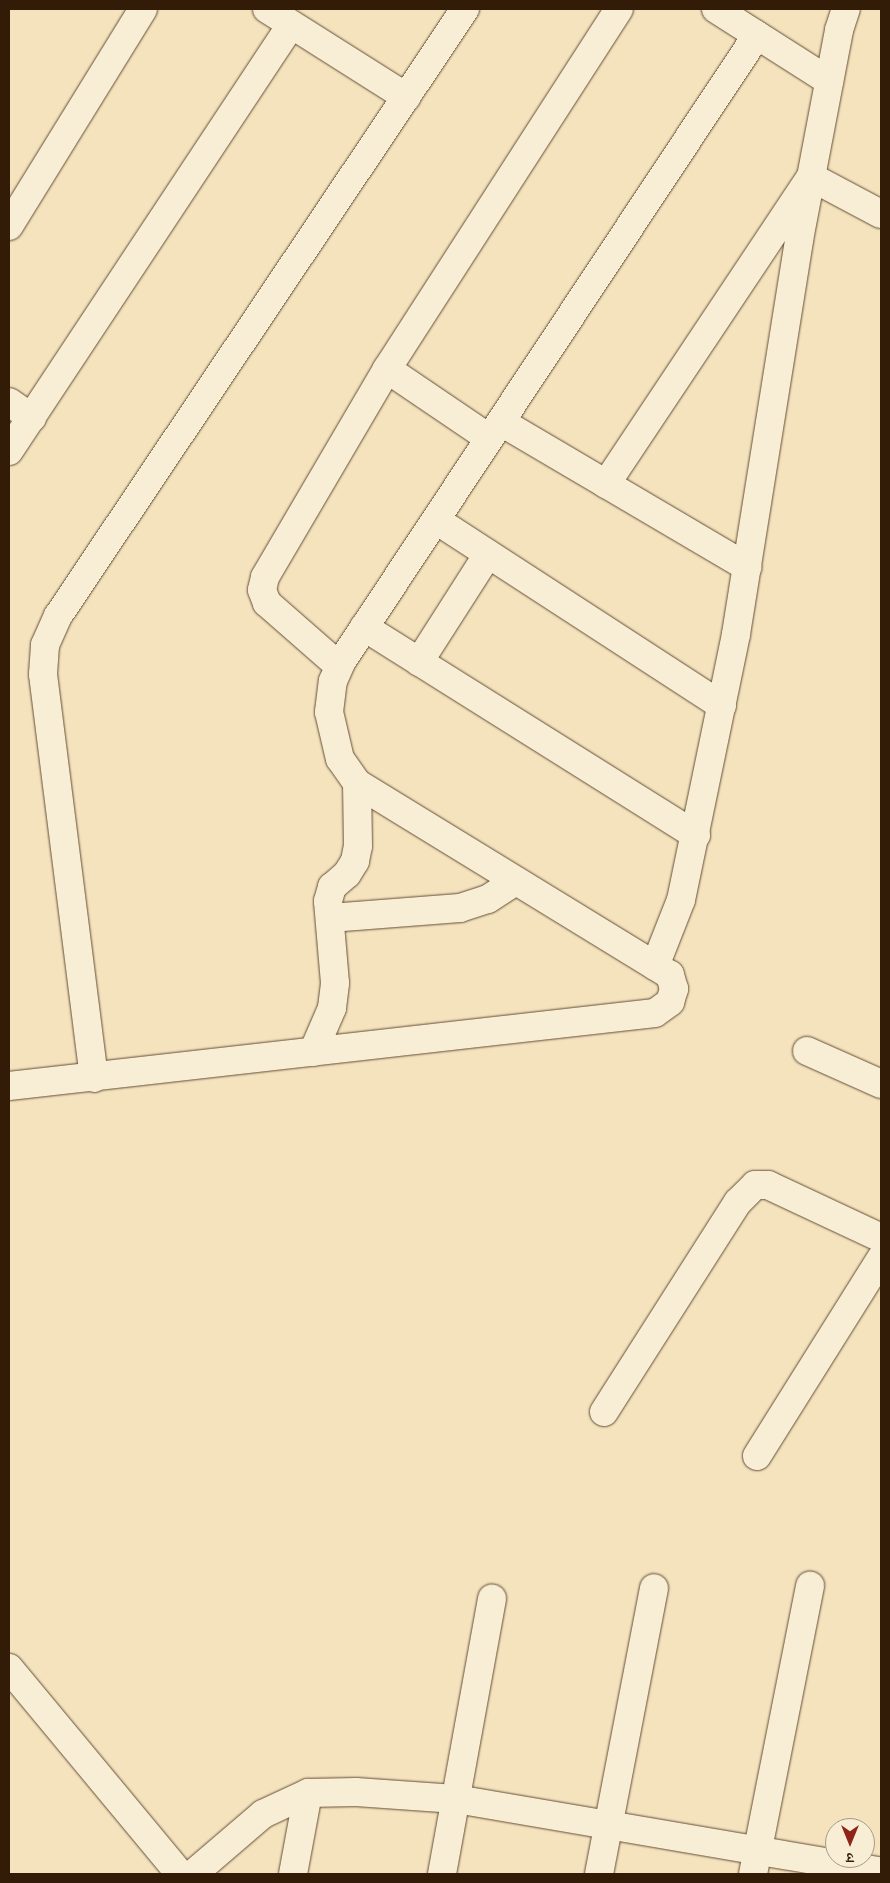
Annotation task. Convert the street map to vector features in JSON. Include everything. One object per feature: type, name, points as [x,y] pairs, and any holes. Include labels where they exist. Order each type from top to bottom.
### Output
[{"type":"street","points":[[9,226],[143,9]]},
{"type":"street","points":[[267,9],[406,97]]},
{"type":"street","points":[[94,1078],[43,674],[45,645],[58,616],[465,9]]},
{"type":"street","points":[[339,666],[267,603],[262,590],[265,578],[387,369],[619,9]]},
{"type":"street","points":[[716,9],[829,81]]},
{"type":"street","points":[[655,966],[681,900],[722,706],[747,567],[797,250],[829,81],[846,9]]},
{"type":"street","points":[[9,451],[292,25]]},
{"type":"street","points":[[9,1086],[94,1078],[656,1013],[670,1002],[674,990],[670,975],[357,783],[340,759],[329,712],[332,681],[339,666],[757,35]]},
{"type":"street","points":[[811,177],[881,214]]},
{"type":"street","points":[[606,484],[811,177]]},
{"type":"street","points":[[387,369],[495,430],[606,484],[747,567]]},
{"type":"street","points":[[9,402],[32,418]]},
{"type":"street","points":[[436,520],[722,706]]},
{"type":"street","points":[[419,662],[488,554]]},
{"type":"street","points":[[364,627],[696,834]]},
{"type":"street","points":[[313,1052],[332,1008],[335,983],[328,901],[332,887],[347,874],[355,861],[358,846],[357,783]]},
{"type":"street","points":[[330,918],[460,908],[488,899],[516,881]]},
{"type":"street","points":[[807,1051],[881,1084]]},
{"type":"street","points":[[604,1412],[738,1202],[755,1185],[768,1185],[881,1238]]},
{"type":"street","points":[[757,1456],[881,1258]]},
{"type":"street","points":[[755,1863],[810,1586]]},
{"type":"street","points":[[599,1874],[654,1588]]},
{"type":"street","points":[[442,1874],[492,1599]]},
{"type":"street","points":[[9,1668],[180,1874]]},
{"type":"street","points":[[193,1874],[263,1814],[308,1793],[356,1792],[456,1799],[609,1824],[755,1863],[881,1872]]},
{"type":"street","points":[[293,1874],[308,1793]]}]
